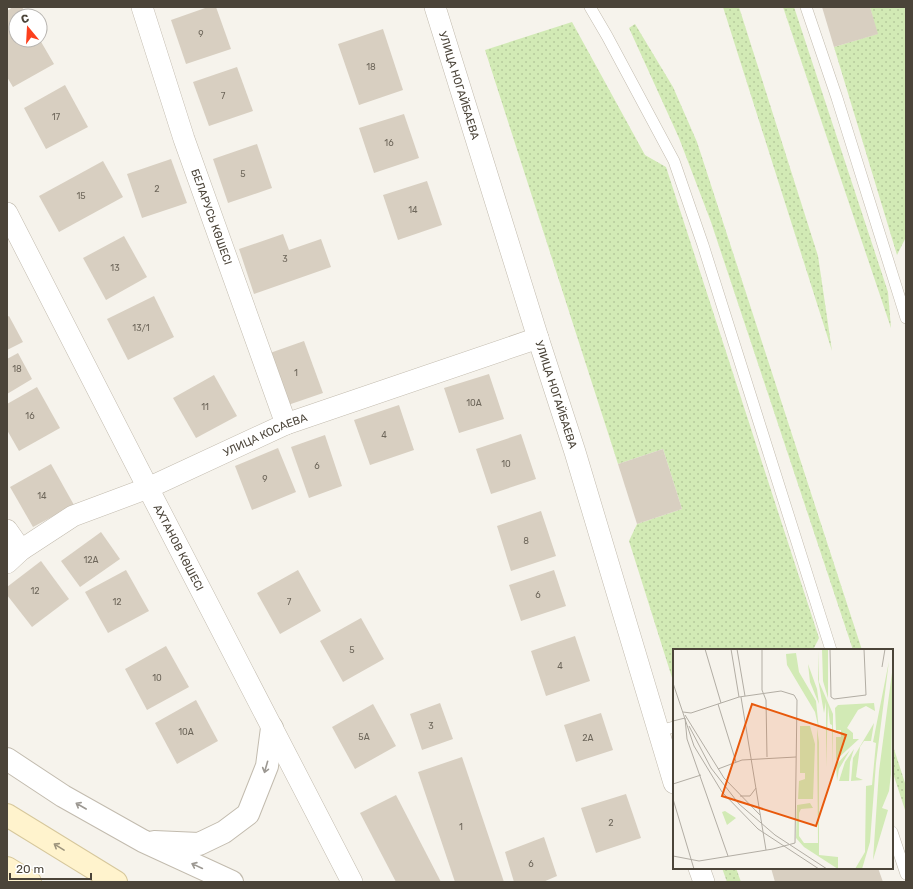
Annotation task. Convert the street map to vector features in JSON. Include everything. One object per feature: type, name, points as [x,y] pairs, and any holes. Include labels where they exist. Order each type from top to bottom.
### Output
[{"type":"main road","points":[[7,815],[116,882]]},
{"type":"main road","points":[[7,868],[30,882]]},
{"type":"street","name":"БЕЛАРУСЬ КӨШЕСІ","points":[[142,7],[184,139],[286,424]]},
{"type":"street","name":"УЛИЦА НОГАЙБАЕВА","points":[[435,7],[538,338],[666,729],[673,776]]},
{"type":"street","name":"АХТАНОВ КӨШЕСІ","points":[[7,213],[352,882]]},
{"type":"street","name":"УЛИЦА КОСАЕВА","points":[[14,556],[73,516],[148,488],[286,424],[538,338]]},
{"type":"street","points":[[7,530],[14,556]]},
{"type":"street","points":[[143,841],[199,844],[224,832],[248,814],[267,766],[272,728]]},
{"type":"street","points":[[7,758],[63,796],[143,841],[232,882]]},
{"type":"street","points":[[699,869],[704,882]]},
{"type":"lane","points":[[590,7],[674,161],[703,244],[832,649]]},
{"type":"lane","points":[[806,7],[837,98],[906,318]]},
{"type":"lane","points":[[893,835],[906,874]]},
{"type":"green space","points":[[723,7],[739,7],[818,256],[832,351]]},
{"type":"green space","points":[[783,7],[794,7],[888,292],[891,328]]},
{"type":"green space","points":[[870,7],[906,7],[906,237],[897,255],[834,47],[877,34]]},
{"type":"green space","points":[[572,22],[645,155],[666,167],[819,638],[814,649],[673,649],[673,681],[629,541],[637,524],[682,509],[663,449],[618,464],[485,50]]},
{"type":"green space","points":[[635,24],[673,87],[697,142],[862,649],[853,649],[711,222],[679,138],[629,28]]},
{"type":"green space","points":[[893,746],[906,786],[906,813],[893,773]]},
{"type":"green space","points":[[722,869],[736,869],[741,882],[727,882]]},
{"type":"building","points":[[22,7],[23,8],[12,8]]},
{"type":"building","points":[[208,7],[216,7],[231,49],[186,64],[171,20]]},
{"type":"building","points":[[822,7],[870,7],[878,34],[834,47]]},
{"type":"building","points":[[8,10],[8,48],[45,48],[54,64],[13,87],[7,77]]},
{"type":"building","points":[[383,29],[403,90],[359,105],[338,44]]},
{"type":"building","points":[[237,67],[253,111],[209,126],[193,82]]},
{"type":"building","points":[[65,85],[88,127],[46,149],[24,108]]},
{"type":"building","points":[[404,114],[419,158],[374,173],[359,128]]},
{"type":"building","points":[[257,144],[272,188],[228,203],[213,159]]},
{"type":"building","points":[[171,159],[187,203],[142,218],[127,174]]},
{"type":"building","points":[[103,161],[123,197],[59,232],[39,196]]},
{"type":"building","points":[[427,181],[442,225],[398,240],[383,195]]},
{"type":"building","points":[[283,234],[289,250],[321,239],[331,267],[254,294],[239,249]]},
{"type":"building","points":[[124,236],[147,277],[106,300],[83,258]]},
{"type":"building","points":[[154,296],[174,337],[128,360],[107,319]]},
{"type":"building","points":[[9,316],[23,342],[7,350],[7,317]]},
{"type":"building","points":[[304,341],[323,393],[288,405],[270,353]]},
{"type":"building","points":[[18,353],[32,379],[7,394],[7,359]]},
{"type":"building","points":[[489,374],[504,419],[459,433],[444,388]]},
{"type":"building","points":[[214,375],[237,416],[196,438],[173,398]]},
{"type":"building","points":[[37,387],[60,428],[19,451],[7,430],[7,404]]},
{"type":"building","points":[[399,405],[414,450],[370,465],[354,420]]},
{"type":"building","points":[[521,434],[536,479],[491,494],[476,449]]},
{"type":"building","points":[[325,435],[342,486],[309,498],[291,447]]},
{"type":"building","points":[[278,448],[296,492],[252,510],[235,466]]},
{"type":"building","points":[[663,449],[682,509],[637,524],[618,464]]},
{"type":"building","points":[[51,464],[74,505],[33,527],[10,487]]},
{"type":"building","points":[[541,511],[556,556],[511,571],[497,526]]},
{"type":"building","points":[[101,532],[120,559],[80,587],[61,561]]},
{"type":"building","points":[[41,561],[69,599],[32,627],[7,595],[7,587]]},
{"type":"building","points":[[126,570],[149,611],[108,633],[85,592]]},
{"type":"building","points":[[298,570],[321,611],[280,634],[257,593]]},
{"type":"building","points":[[554,570],[566,606],[521,621],[509,585]]},
{"type":"building","points":[[361,618],[384,659],[343,682],[320,641]]},
{"type":"building","points":[[575,636],[590,681],[546,696],[531,651]]},
{"type":"building","points":[[166,646],[189,687],[147,710],[125,669]]},
{"type":"building","points":[[196,700],[218,741],[177,764],[155,723]]},
{"type":"building","points":[[440,703],[453,739],[422,750],[410,714]]},
{"type":"building","points":[[373,704],[396,746],[355,769],[332,727]]},
{"type":"building","points":[[601,713],[613,750],[576,762],[564,725]]},
{"type":"building","points":[[462,757],[504,882],[455,882],[418,772]]},
{"type":"building","points":[[626,794],[641,838],[596,853],[581,808]]},
{"type":"building","points":[[396,795],[441,882],[396,882],[360,813]]},
{"type":"building","points":[[544,837],[557,876],[543,882],[514,882],[505,852]]},
{"type":"building","points":[[771,869],[878,869],[883,882],[775,882]]}]
